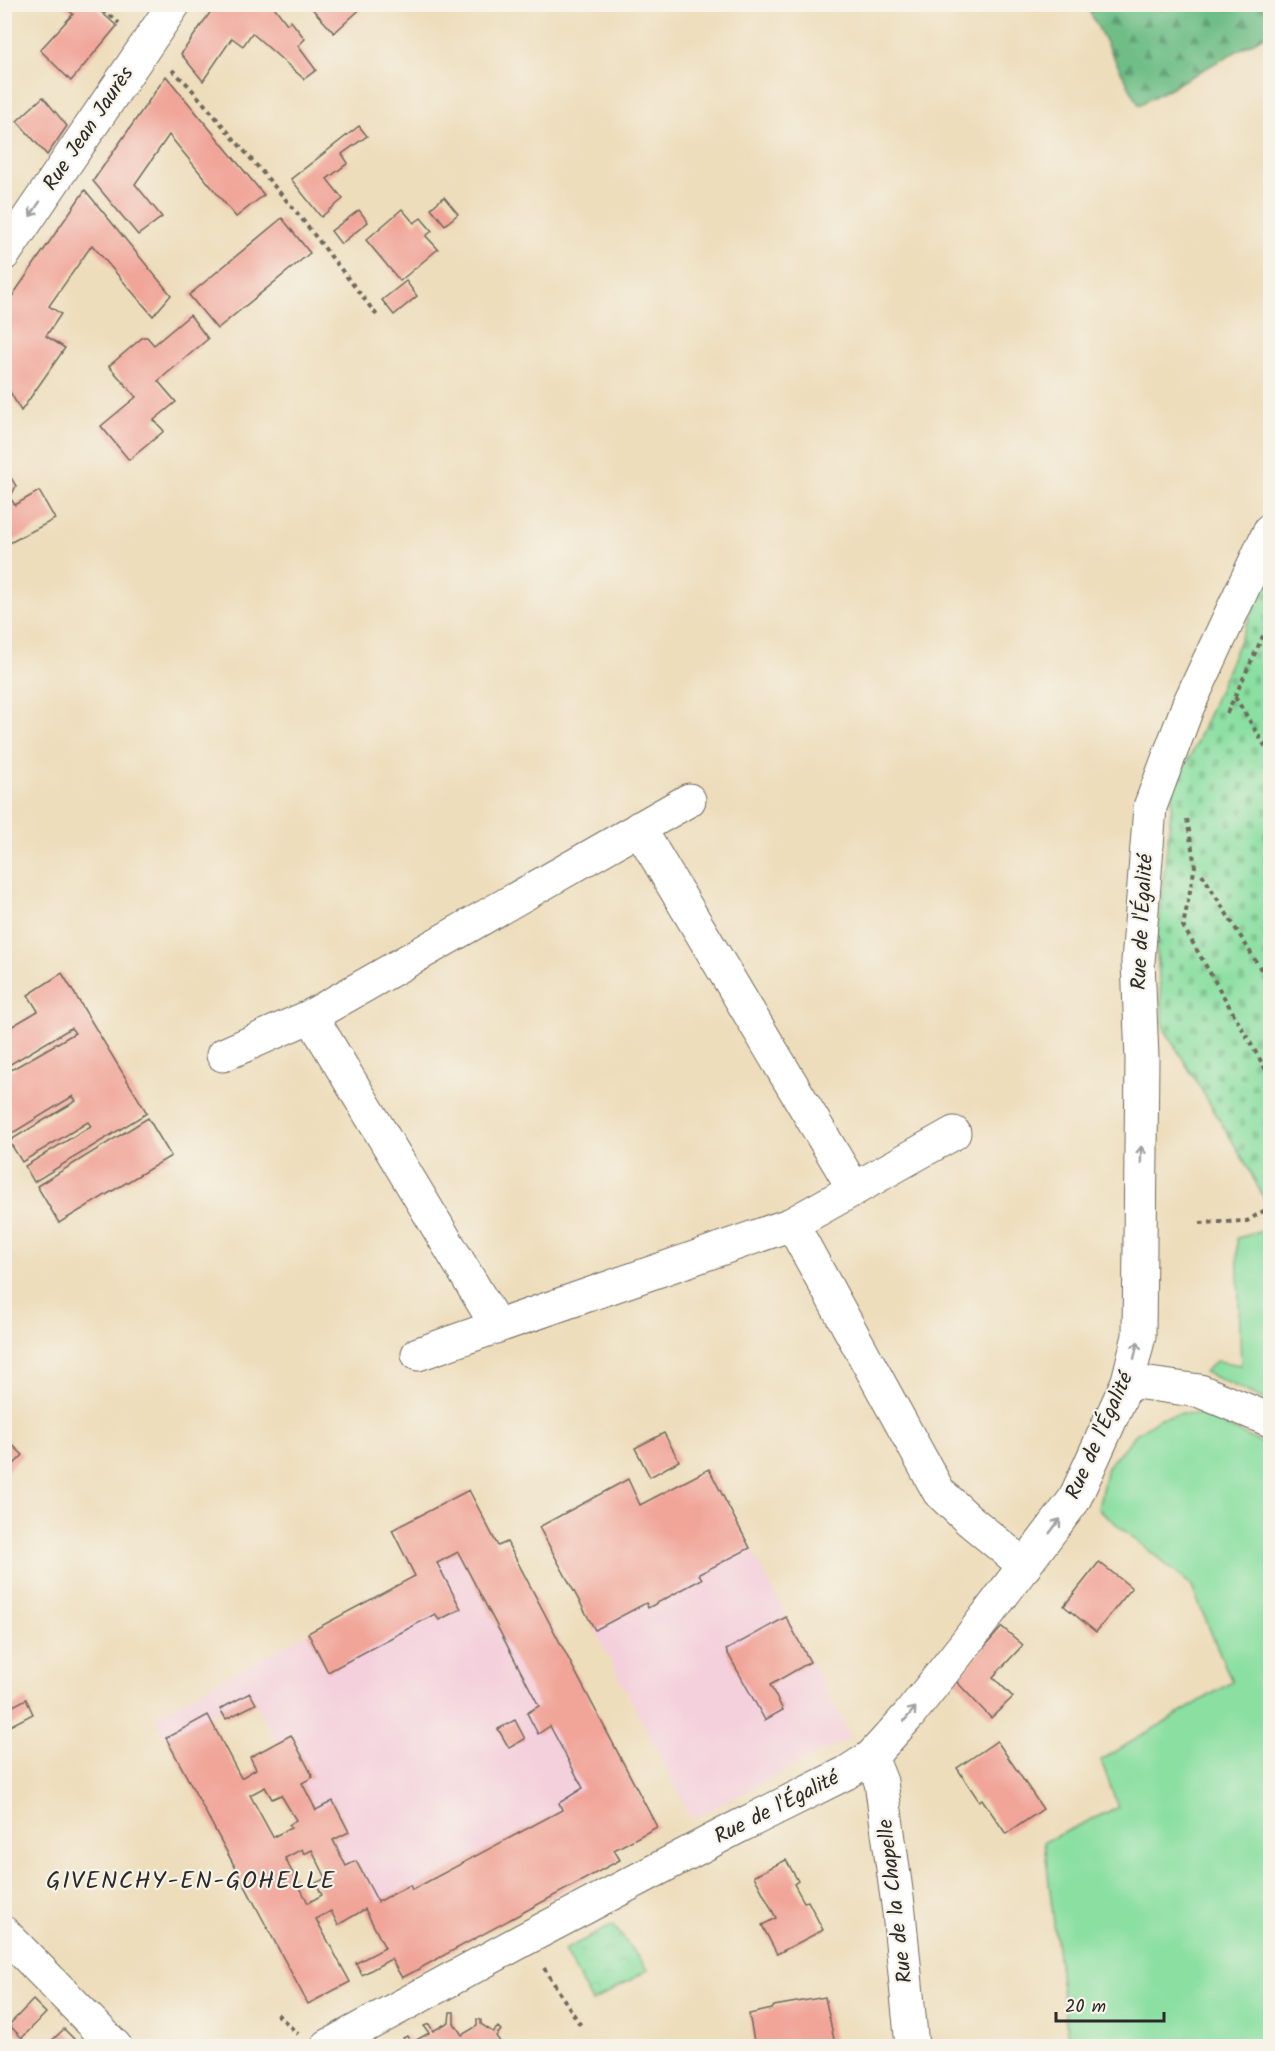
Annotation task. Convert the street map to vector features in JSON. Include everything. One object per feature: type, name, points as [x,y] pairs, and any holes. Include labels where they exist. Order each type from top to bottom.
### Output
[{"type":"street","name":"Rue Jean Jaurès","points":[[4,254],[174,4]]},
{"type":"street","name":"Rue de l'Égalité","points":[[328,2046],[525,1939],[846,1773],[871,1757],[909,1715],[1074,1500],[1128,1381],[1139,1336],[1143,1058],[1138,962],[1150,807],[1188,706],[1270,530]]},
{"type":"street","points":[[223,1055],[311,1016],[689,800]]},
{"type":"street","points":[[639,828],[854,1189]]},
{"type":"street","points":[[311,1016],[497,1326]]},
{"type":"street","points":[[418,1354],[792,1224],[954,1133]]},
{"type":"street","points":[[792,1224],[939,1492],[1025,1566]]},
{"type":"street","points":[[1128,1381],[1200,1391],[1270,1420]]},
{"type":"street","name":"Rue de la Chapelle","points":[[871,1757],[881,1782],[899,1912],[912,2046]]},
{"type":"street","points":[[4,1933],[115,2046]]},
{"type":"path","points":[[146,44],[188,85],[269,180],[379,318]]},
{"type":"path","points":[[1225,718],[1270,621]]},
{"type":"path","points":[[1235,696],[1270,754]]},
{"type":"path","points":[[1186,814],[1195,866],[1183,926],[1270,1077]]},
{"type":"path","points":[[1202,874],[1270,984]]},
{"type":"path","points":[[1200,1222],[1247,1221],[1270,1207]]},
{"type":"path","points":[[525,1939],[581,2026]]},
{"type":"shaded area","points":[[709,1469],[851,1737],[692,1819],[539,1527],[628,1479],[640,1505]]},
{"type":"shaded area","points":[[469,1490],[498,1546],[507,1542],[657,1827],[614,1850],[620,1860],[402,1978],[250,1693],[166,1738],[154,1716],[414,1576],[392,1530]]},
{"type":"green space","points":[[1086,5],[1270,5],[1270,33],[1139,105]]},
{"type":"green space","points":[[1270,569],[1270,1210],[1245,1162],[1164,1028],[1156,944],[1174,785],[1192,753]]},
{"type":"green space","points":[[1270,1229],[1270,1402],[1204,1372],[1216,1361],[1241,1365],[1237,1238]]},
{"type":"green space","points":[[1183,1413],[1203,1415],[1270,1447],[1270,2046],[1069,2046],[1044,1842],[1118,1807],[1101,1760],[1232,1682],[1191,1585],[1098,1509],[1107,1467],[1136,1434],[1160,1418]]},
{"type":"green space","points":[[613,1925],[648,1970],[592,2002],[564,1950]]},
{"type":"building","points":[[61,4],[92,4],[117,26],[71,81],[40,50],[73,14]]},
{"type":"building","points":[[216,4],[272,4],[287,24],[291,21],[305,39],[298,46],[316,70],[304,79],[252,33],[243,46],[232,38],[203,81],[181,54]]},
{"type":"building","points":[[308,4],[366,4],[334,33]]},
{"type":"building","points":[[166,76],[264,195],[236,217],[169,135],[135,184],[162,217],[138,235],[93,181]]},
{"type":"building","points":[[43,97],[67,126],[47,155],[17,121]]},
{"type":"building","points":[[359,126],[367,136],[342,154],[348,163],[327,179],[343,199],[321,217],[291,179]]},
{"type":"building","points":[[85,190],[171,295],[153,316],[92,245],[49,306],[61,314],[46,336],[65,348],[21,411],[4,381],[4,308]]},
{"type":"building","points":[[444,197],[458,214],[445,225],[431,208]]},
{"type":"building","points":[[402,209],[414,223],[421,218],[432,231],[426,236],[438,249],[400,281],[366,240]]},
{"type":"building","points":[[359,210],[368,222],[341,244],[331,231]]},
{"type":"building","points":[[282,218],[310,253],[217,329],[189,295]]},
{"type":"building","points":[[406,281],[417,296],[394,315],[382,300]]},
{"type":"building","points":[[190,315],[208,339],[158,381],[176,402],[154,420],[164,431],[129,460],[101,426],[136,397],[109,366],[143,337],[147,337],[154,345]]},
{"type":"building","points":[[4,466],[16,486],[9,496],[15,505],[39,491],[55,519],[4,546]]},
{"type":"building","points":[[62,973],[147,1113],[34,1182],[25,1166],[91,1126],[88,1122],[22,1162],[9,1141],[76,1101],[73,1096],[6,1137],[4,1074],[75,1033],[71,1028],[4,1068],[4,1031],[38,1011],[28,995]]},
{"type":"building","points":[[148,1118],[171,1156],[59,1223],[37,1186]]},
{"type":"building","points":[[664,1433],[679,1461],[650,1477],[635,1448]]},
{"type":"building","points":[[4,1437],[23,1455],[4,1474]]},
{"type":"building","points":[[709,1469],[750,1548],[699,1574],[702,1579],[648,1608],[646,1603],[595,1630],[539,1527],[628,1479],[640,1505]]},
{"type":"building","points":[[469,1490],[498,1546],[507,1542],[657,1827],[614,1850],[620,1860],[402,1978],[391,1959],[362,1975],[356,1963],[385,1948],[365,1909],[338,1925],[331,1911],[316,1919],[350,1982],[308,2004],[166,1738],[208,1715],[241,1778],[256,1769],[250,1757],[291,1735],[313,1777],[302,1783],[316,1810],[333,1801],[349,1832],[333,1840],[346,1866],[356,1861],[378,1902],[410,1885],[412,1890],[562,1810],[559,1803],[583,1788],[550,1726],[538,1734],[527,1713],[539,1706],[458,1552],[437,1563],[461,1609],[439,1620],[435,1614],[328,1672],[308,1633],[415,1576],[392,1530]],"holes":[[[265,1787],[272,1799],[281,1795],[296,1820],[289,1825],[291,1828],[273,1837],[250,1795]],[[302,1849],[304,1854],[312,1850],[326,1878],[316,1883],[322,1895],[308,1903],[285,1858]]]},
{"type":"building","points":[[1099,1562],[1132,1588],[1096,1632],[1064,1606]]},
{"type":"building","points":[[786,1617],[810,1662],[770,1685],[783,1710],[765,1720],[726,1650]]},
{"type":"building","points":[[1002,1627],[1023,1645],[993,1677],[1013,1697],[991,1718],[955,1680]]},
{"type":"building","points":[[250,1693],[256,1704],[226,1719],[220,1709]]},
{"type":"building","points":[[26,1699],[33,1714],[4,1729],[4,1711]]},
{"type":"building","points":[[515,1720],[525,1739],[509,1748],[498,1729]]},
{"type":"building","points":[[997,1741],[1043,1809],[1006,1834],[982,1799],[979,1801],[957,1768]]},
{"type":"building","points":[[786,1860],[798,1881],[794,1884],[804,1902],[808,1901],[823,1930],[777,1954],[762,1925],[776,1918],[754,1876]]},
{"type":"building","points":[[825,1997],[835,2044],[755,2046],[749,2014],[772,2009],[774,2006]]},
{"type":"building","points":[[33,2000],[46,2013],[22,2038],[9,2025]]},
{"type":"building","points":[[450,2012],[454,2012],[454,2023],[462,2035],[477,2026],[477,2019],[493,2032],[498,2027],[501,2030],[496,2036],[503,2046],[408,2046],[403,2038],[407,2036],[411,2043],[429,2033],[424,2026],[429,2024],[433,2031],[449,2022]]},
{"type":"building","points":[[64,2029],[81,2046],[46,2046]]},
{"type":"district","name":"GIVENCHY-EN-GOHELLE","points":[[191,1881]]}]
